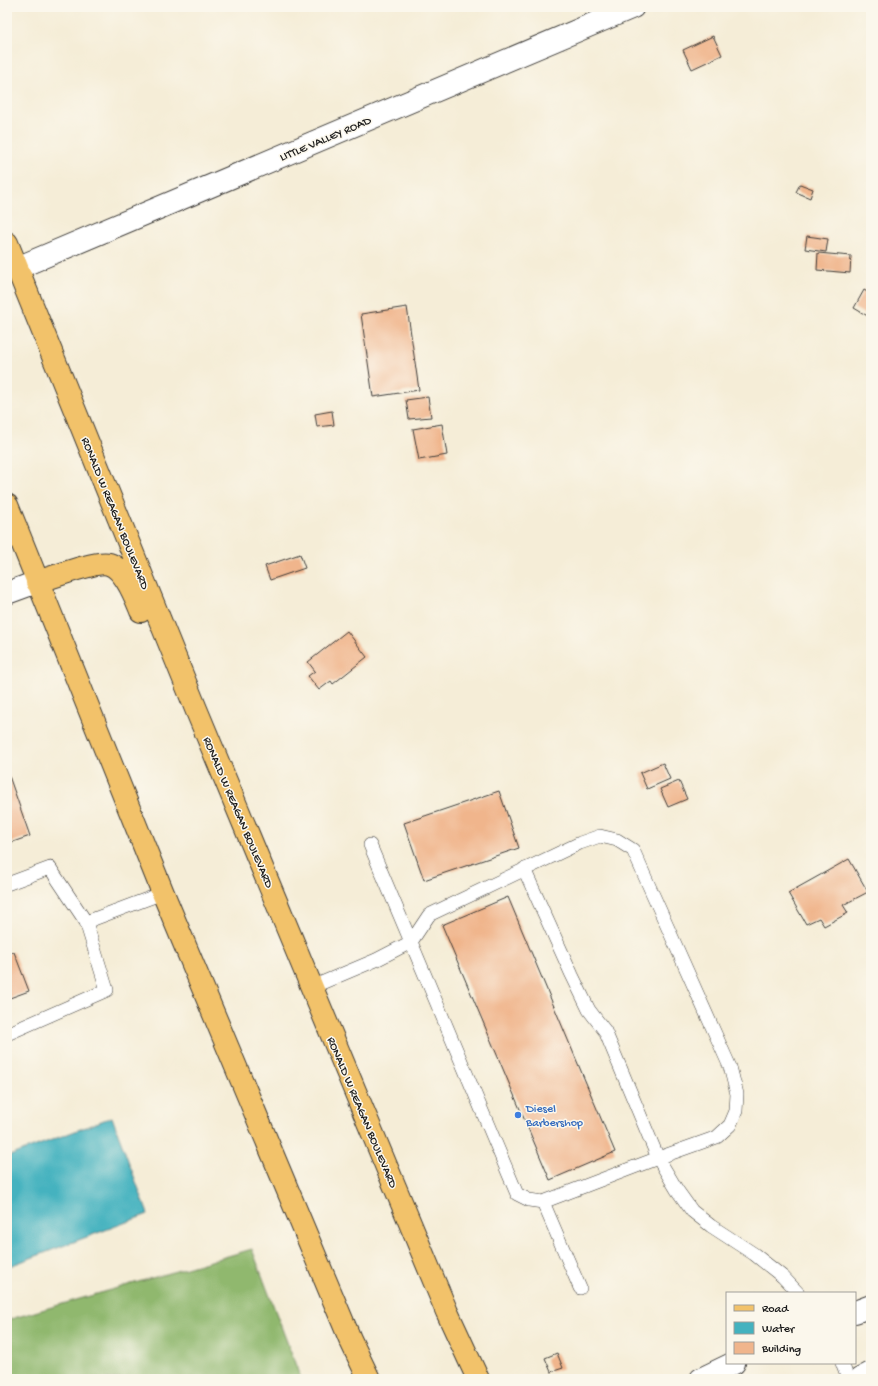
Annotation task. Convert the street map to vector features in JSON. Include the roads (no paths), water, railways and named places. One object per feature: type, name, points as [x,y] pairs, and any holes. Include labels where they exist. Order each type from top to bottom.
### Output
[{"type":"main road","name":"RONALD W REAGAN BOULEVARD","points":[[7,243],[196,709],[447,1312],[478,1379]]},
{"type":"main road","points":[[7,505],[163,893],[350,1340],[369,1379]]},
{"type":"main road","points":[[37,582],[97,564],[108,564],[122,573],[134,594],[160,659],[196,709]]},
{"type":"street","name":"LITTLE VALLEY ROAD","points":[[17,268],[633,7]]},
{"type":"street","points":[[7,593],[37,582]]},
{"type":"street","points":[[856,1312],[871,1306]]},
{"type":"street","points":[[701,1379],[732,1364]]},
{"type":"street","points":[[860,1379],[871,1373]]},
{"type":"lane","points":[[312,987],[376,960],[410,942],[429,915],[524,869],[580,843],[600,836],[617,840],[633,850],[730,1067],[738,1094],[736,1111],[730,1125],[717,1137],[543,1202],[529,1200],[517,1194],[410,942],[370,845]]},
{"type":"lane","points":[[7,884],[50,868],[86,922],[107,990],[7,1034]]},
{"type":"lane","points":[[524,869],[589,1010],[604,1031],[658,1158],[677,1190],[692,1211],[711,1226],[754,1254],[783,1277],[797,1292]]},
{"type":"lane","points":[[86,922],[163,893]]},
{"type":"lane","points":[[543,1202],[580,1288]]},
{"type":"lane","points":[[842,1364],[848,1379]]},
{"type":"water","points":[[112,1117],[148,1214],[7,1267],[7,1157]]},
{"type":"place","name":"Diesel Barbershop","points":[[518,1115]]}]
